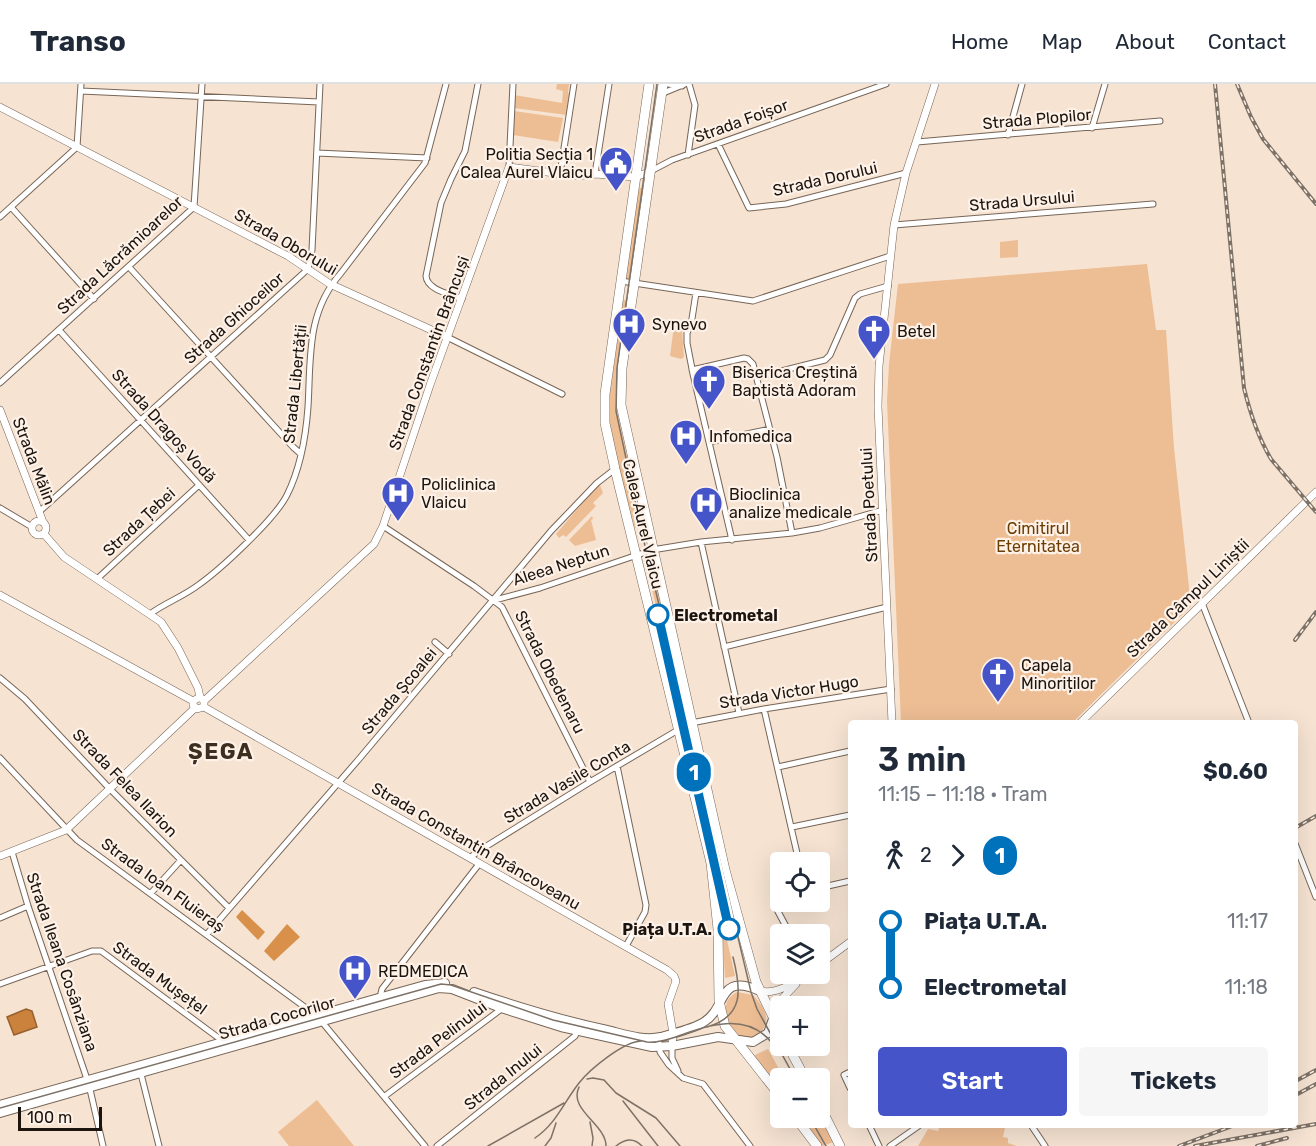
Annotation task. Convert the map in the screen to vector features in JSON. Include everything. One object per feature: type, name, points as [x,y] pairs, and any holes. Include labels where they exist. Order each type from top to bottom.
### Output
[{"type":"main road","name":"Calea Aurel Vlaicu","points":[[649,84],[604,404],[606,432],[714,882],[718,929],[719,1001],[724,1024],[770,1084]]},
{"type":"main road","name":"Calea Aurel Vlaicu","points":[[663,84],[621,375],[621,405],[726,870],[753,974],[770,1011]]},
{"type":"main road","points":[[719,1001],[728,990],[736,986],[745,985],[759,991]]},
{"type":"main road","name":"Strada Cocorilor","points":[[0,1113],[89,1084],[383,1000],[445,988],[648,1047],[659,1047],[707,1020],[713,1014],[719,1001]]},
{"type":"main road","name":"Strada Cocorilor","points":[[578,1028],[672,1040],[718,1037],[736,1041]]},
{"type":"main road","points":[[736,1041],[751,1042],[761,1038],[770,1028]]},
{"type":"main road","name":"Strada Cocorilor","points":[[0,1105],[89,1084]]},
{"type":"main road","points":[[830,1126],[840,1146]]},
{"type":"main road","points":[[804,1128],[817,1146]]},
{"type":"street","points":[[0,217],[77,147],[81,84]]},
{"type":"street","name":"Strada Lăcrămioarelor","points":[[0,383],[194,207],[202,84]]},
{"type":"street","points":[[309,268],[312,250],[320,84]]},
{"type":"street","points":[[317,153],[427,158],[446,84]]},
{"type":"street","points":[[462,299],[431,286],[426,276],[441,203],[465,151],[478,84]]},
{"type":"street","name":"Strada Constantin Brâncuși","points":[[66,830],[199,703],[374,544],[383,526],[447,337],[509,167],[513,84]]},
{"type":"street","points":[[560,174],[574,84]]},
{"type":"street","points":[[595,174],[609,84]]},
{"type":"street","points":[[668,84],[685,85]]},
{"type":"street","name":"Strada Poetului","points":[[892,720],[878,386],[894,225],[906,173],[935,84]]},
{"type":"street","points":[[1008,135],[1022,84]]},
{"type":"street","points":[[1092,128],[1105,84]]},
{"type":"street","points":[[661,94],[685,85]]},
{"type":"street","points":[[685,85],[695,105],[688,155]]},
{"type":"street","name":"Strada Foișor","points":[[649,172],[672,160],[882,85]]},
{"type":"street","points":[[81,91],[319,102]]},
{"type":"street","name":"Strada Oborului","points":[[0,107],[309,268],[330,284],[447,337],[562,394]]},
{"type":"street","name":"Strada Plopilor","points":[[917,142],[1160,121]]},
{"type":"street","name":"Strada Dorului","points":[[718,144],[749,208],[786,204],[906,173]]},
{"type":"street","points":[[652,155],[659,161],[672,160]]},
{"type":"street","name":"Strada Libertății","points":[[150,614],[202,582],[249,540],[282,503],[290,489],[301,454],[307,417],[312,338],[318,312],[330,284],[341,273],[427,158]]},
{"type":"street","points":[[509,167],[580,176],[595,174],[636,177],[649,172]]},
{"type":"street","name":"Strada Ursului","points":[[894,225],[1153,204]]},
{"type":"street","points":[[11,207],[94,299]]},
{"type":"street","points":[[621,281],[753,301],[891,256]]},
{"type":"street","points":[[129,267],[292,447],[301,454]]},
{"type":"street","name":"Strada Ghioceilor","points":[[40,511],[309,268]]},
{"type":"street","points":[[757,377],[825,360],[830,355],[855,298],[860,294],[888,286]]},
{"type":"street","points":[[696,293],[691,325],[687,333],[692,370],[732,540]]},
{"type":"street","name":"Strada Dragoș Vodă","points":[[59,330],[249,540]]},
{"type":"street","points":[[692,370],[744,358],[751,361],[770,429],[792,533]]},
{"type":"street","name":"Strada Mălin","points":[[0,410],[43,522]]},
{"type":"street","points":[[709,442],[770,429]]},
{"type":"street","name":"Strada Școalei","points":[[207,934],[338,784],[574,505],[615,469]]},
{"type":"street","name":"Strada Țebei","points":[[97,579],[199,485]]},
{"type":"street","name":"Strada Câmpul Liniștii","points":[[1083,720],[1316,492]]},
{"type":"street","points":[[0,508],[32,527],[34,534],[39,536],[44,534],[47,527],[43,522],[36,522],[32,527]]},
{"type":"street","name":"Aleea Neptun","points":[[495,600],[540,588],[652,550],[701,542],[792,533],[820,528],[883,510]]},
{"type":"street","name":"Strada Obedenaru","points":[[383,526],[495,600],[502,607],[590,782]]},
{"type":"street","points":[[44,534],[64,557],[161,622],[170,633],[198,688],[199,703]]},
{"type":"street","points":[[701,542],[739,713]]},
{"type":"street","name":"Strada Constantin Brâncoveanu","points":[[0,595],[199,703],[667,970],[675,978],[668,1004],[672,1040]]},
{"type":"street","points":[[1202,603],[1248,720]]},
{"type":"street","points":[[724,646],[887,607]]},
{"type":"street","points":[[435,642],[449,654]]},
{"type":"street","name":"Strada Felea Ilarion","points":[[0,678],[25,699],[110,789],[230,908]]},
{"type":"street","name":"Strada Victor Hugo","points":[[692,723],[739,713],[891,689]]},
{"type":"street","points":[[764,709],[798,852]]},
{"type":"street","name":"Strada Vasile Conta","points":[[470,858],[590,782],[678,730]]},
{"type":"street","points":[[778,766],[848,751]]},
{"type":"street","name":"Strada Ioan Fluieraș","points":[[0,758],[66,830],[320,1018],[425,1146]]},
{"type":"street","points":[[617,766],[646,905],[645,912],[626,946]]},
{"type":"street","points":[[792,827],[848,815]]},
{"type":"street","points":[[0,856],[66,830]]},
{"type":"street","points":[[1298,851],[1316,897]]},
{"type":"street","name":"Strada Ileana Cosânziana","points":[[12,852],[28,906],[89,1084],[104,1146]]},
{"type":"street","points":[[151,893],[181,860]]},
{"type":"street","points":[[383,1000],[382,989],[479,864]]},
{"type":"street","points":[[830,886],[848,881]]},
{"type":"street","points":[[0,918],[28,906]]},
{"type":"street","points":[[830,957],[848,943]]},
{"type":"street","name":"Strada Mușețel","points":[[0,984],[92,951],[101,951],[227,1044]]},
{"type":"street","points":[[759,991],[771,993],[788,984]]},
{"type":"street","points":[[785,996],[796,984]]},
{"type":"street","name":"Strada Pelinului","points":[[385,1096],[502,1005]]},
{"type":"street","name":"Strada Inului","points":[[437,1146],[575,1036],[578,1028]]},
{"type":"street","points":[[658,1037],[661,1055],[680,1076],[703,1084],[750,1146]]},
{"type":"street","points":[[672,1040],[672,1058],[680,1076]]},
{"type":"street","points":[[140,1069],[159,1146]]},
{"type":"street","points":[[870,1128],[879,1146]]},
{"type":"street","points":[[890,1146],[916,1128]]},
{"type":"street","points":[[1032,1128],[1046,1146]]},
{"type":"green space","points":[[557,84],[569,84],[567,115],[514,108],[514,95],[562,103],[563,91],[556,89]]},
{"type":"green space","points":[[514,111],[563,118],[558,142],[513,135]]},
{"type":"green space","points":[[638,188],[644,188],[632,279],[625,278]]},
{"type":"green space","points":[[1018,240],[1018,257],[1000,258],[1000,242]]},
{"type":"green space","name":"Cimitirul Eternitatea","points":[[1147,264],[1156,330],[1166,330],[1174,448],[1191,606],[1075,720],[901,720],[887,401],[898,284]]},
{"type":"green space","points":[[623,300],[629,301],[617,394],[617,411],[631,474],[627,476],[640,527],[635,528],[615,454],[608,410]]},
{"type":"green space","points":[[674,326],[679,326],[682,330],[684,357],[681,359],[670,356]]},
{"type":"green space","points":[[600,485],[603,493],[593,503],[596,506],[566,537],[563,535],[559,538],[556,534]]},
{"type":"green space","points":[[592,516],[596,540],[575,546],[569,540]]},
{"type":"green space","points":[[655,576],[687,716],[680,718],[657,628],[661,627],[649,577]]},
{"type":"green space","points":[[687,720],[737,919],[723,922],[735,976],[725,978],[717,878],[680,722]]},
{"type":"green space","points":[[737,992],[753,995],[762,1006],[766,1022],[754,1038],[740,1036],[728,1020],[727,1002]]},
{"type":"green space","points":[[768,1049],[778,1068],[770,1068],[770,1078],[753,1056]]},
{"type":"green space","points":[[317,1100],[354,1146],[289,1146],[278,1132]]},
{"type":"green space","points":[[808,1128],[826,1128],[834,1142],[822,1146]]},
{"type":"green space","points":[[939,1128],[1005,1128],[1003,1137],[1008,1138],[1008,1143],[1017,1146],[918,1146],[928,1129],[938,1131]]},
{"type":"shaded area","points":[[242,910],[265,932],[258,940],[236,917]]},
{"type":"shaded area","points":[[287,924],[300,937],[274,961],[264,951]]},
{"type":"shaded area","points":[[26,1009],[32,1011],[37,1027],[14,1035],[7,1017]]},
{"type":"tram line","points":[[657,84],[617,368],[616,411],[641,529],[751,992],[757,1009],[789,1068]]},
{"type":"tram line","name":"1","points":[[658,615],[729,929]]},
{"type":"tram line","points":[[707,1027],[728,1016],[737,1000],[738,980],[733,957]]},
{"type":"tram line","points":[[0,1108],[441,984],[451,985],[553,1020],[647,1042],[661,1041],[719,1024],[753,1028],[770,1041]]},
{"type":"tram line","points":[[535,1138],[554,1119],[579,1083],[591,1071],[616,1051],[641,1041]]},
{"type":"tram line","points":[[587,1079],[604,1080],[616,1093],[656,1118],[680,1146]]},
{"type":"tram line","points":[[579,1087],[577,1095],[579,1103],[600,1131],[606,1146]]},
{"type":"tram line","points":[[623,1101],[658,1146]]},
{"type":"tram line","points":[[488,1146],[564,1103]]},
{"type":"tram line","points":[[590,1122],[592,1146]]},
{"type":"tram line","points":[[545,1146],[551,1138],[556,1123]]},
{"type":"tram line","points":[[816,1128],[826,1146]]},
{"type":"tram line","points":[[616,1146],[629,1140],[642,1146]]},
{"type":"railway","points":[[1215,84],[1244,388],[1255,425],[1271,459],[1316,512]]},
{"type":"railway","points":[[1237,84],[1263,139],[1316,204]]},
{"type":"railway","points":[[1295,640],[1316,612]]},
{"type":"railway","points":[[1298,826],[1316,816]]},
{"type":"railway","points":[[1298,1080],[1316,1070]]},
{"type":"railway","points":[[1298,1094],[1316,1084]]},
{"type":"railway","points":[[1298,1127],[1316,1124]]},
{"type":"railway","points":[[1179,1146],[1227,1128]]},
{"type":"railway","points":[[1195,1146],[1294,1128]]},
{"type":"railway","points":[[1257,1146],[1287,1138]]},
{"type":"place","name":"Politia Secția 1 Calea Aurel Vlaicu","points":[[616,192]]},
{"type":"place","name":"Synevo","points":[[629,353]]},
{"type":"place","name":"Betel","points":[[874,360]]},
{"type":"place","name":"Biserica Creștină Baptistă Adoram","points":[[709,410]]},
{"type":"place","name":"Infomedica","points":[[686,465]]},
{"type":"place","name":"Policlinica Vlaicu","points":[[398,522]]},
{"type":"place","name":"Bioclinica analize medicale","points":[[706,532]]},
{"type":"place","name":"Electrometal","points":[[658,615]]},
{"type":"place","name":"Capela Minoriților","points":[[998,703]]},
{"type":"place","name":"Piața U.T.A.","points":[[729,929]]},
{"type":"place","name":"REDMEDICA","points":[[355,1000]]},
{"type":"district","name":"ȘEGA","points":[[221,751]]}]
